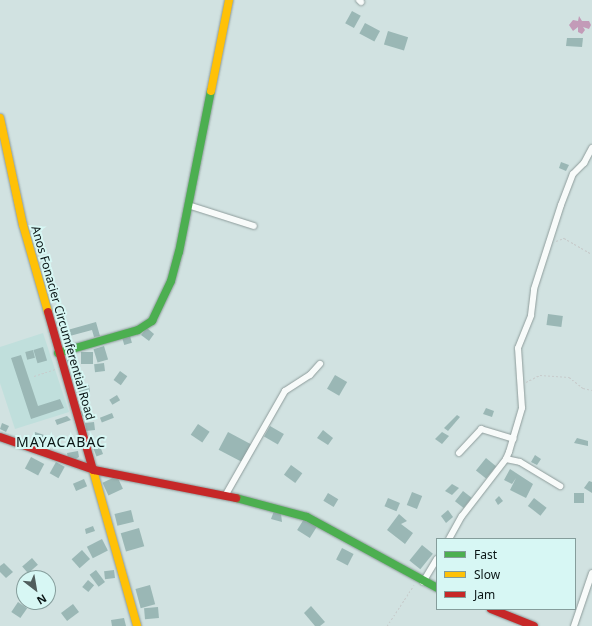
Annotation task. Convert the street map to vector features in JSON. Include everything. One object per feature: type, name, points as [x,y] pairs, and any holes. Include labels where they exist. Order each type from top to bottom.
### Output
[{"type":"street","points":[[58,353],[138,330],[152,321],[171,281],[188,205],[229,0]]},
{"type":"street","name":"Anos Fonacier Circumferential Road","points":[[0,118],[23,225],[58,353],[94,470],[137,626]]},
{"type":"street","points":[[450,538],[462,516],[506,460],[522,408],[518,348],[530,315],[534,290],[572,174],[584,163],[592,148]]},
{"type":"street","points":[[188,205],[254,226]]},
{"type":"street","points":[[225,496],[285,391],[310,376],[320,364]]},
{"type":"street","points":[[459,454],[481,428],[513,439]]},
{"type":"street","points":[[0,437],[94,470],[263,503],[308,517],[420,581],[436,588]]},
{"type":"street","points":[[506,460],[520,462],[560,486]]},
{"type":"street","points":[[420,581],[436,560]]},
{"type":"street","points":[[574,626],[592,573]]},
{"type":"street","points":[[494,610],[534,626]]},
{"type":"path","points":[[550,244],[564,238],[592,254]]},
{"type":"path","points":[[34,376],[63,368]]},
{"type":"path","points":[[520,385],[540,375],[569,377],[583,388],[592,390]]},
{"type":"path","points":[[388,626],[420,581]]},
{"type":"shaded area","points":[[579,16],[582,21],[589,21],[591,25],[589,29],[583,27],[585,30],[582,34],[578,32],[578,27],[573,31],[569,25],[573,20],[578,21]]},
{"type":"shaded area","points":[[43,333],[69,412],[15,429],[0,383],[0,347]]},
{"type":"building","points":[[352,11],[361,16],[354,28],[345,23]]},
{"type":"building","points":[[365,23],[380,31],[374,42],[359,34]]},
{"type":"building","points":[[388,31],[408,37],[404,51],[384,44]]},
{"type":"building","points":[[567,38],[583,38],[582,47],[566,46]]},
{"type":"building","points":[[561,162],[569,165],[566,171],[559,168]]},
{"type":"building","points":[[548,314],[563,316],[561,327],[546,325]]},
{"type":"building","points":[[96,322],[100,336],[94,337],[92,330],[66,337],[64,331]]},
{"type":"building","points":[[147,328],[154,334],[149,341],[141,335]]},
{"type":"building","points":[[130,336],[132,343],[124,345],[122,338]]},
{"type":"building","points":[[104,346],[108,359],[98,363],[93,349]]},
{"type":"building","points":[[43,347],[47,360],[38,363],[33,350]]},
{"type":"building","points":[[33,350],[35,358],[27,360],[25,352]]},
{"type":"building","points":[[81,352],[93,352],[93,364],[81,364]]},
{"type":"building","points":[[74,353],[77,360],[68,363],[66,357]]},
{"type":"building","points":[[21,355],[38,406],[60,399],[64,408],[31,419],[11,358]]},
{"type":"building","points":[[104,363],[105,371],[95,372],[94,364]]},
{"type":"building","points":[[120,371],[127,376],[121,385],[114,380]]},
{"type":"building","points":[[335,375],[347,382],[339,396],[327,389]]},
{"type":"building","points":[[89,385],[90,392],[79,393],[78,387]]},
{"type":"building","points":[[117,395],[120,400],[112,405],[109,400]]},
{"type":"building","points":[[87,397],[89,402],[83,405],[81,399]]},
{"type":"building","points":[[87,408],[90,412],[83,417],[80,412]]},
{"type":"building","points":[[486,408],[494,411],[492,417],[483,414]]},
{"type":"building","points":[[112,413],[114,418],[102,423],[100,418]]},
{"type":"building","points":[[457,415],[460,417],[448,431],[444,428]]},
{"type":"building","points":[[67,416],[71,420],[57,425],[55,420]]},
{"type":"building","points":[[94,422],[95,430],[86,431],[85,423]]},
{"type":"building","points":[[2,423],[9,426],[6,432],[0,429]]},
{"type":"building","points":[[198,424],[210,432],[202,443],[191,435]]},
{"type":"building","points":[[270,426],[284,434],[278,444],[264,436]]},
{"type":"building","points":[[323,430],[333,438],[328,445],[317,438]]},
{"type":"building","points":[[35,432],[44,435],[41,443],[32,441]]},
{"type":"building","points":[[228,432],[251,444],[242,462],[219,450]]},
{"type":"building","points":[[442,432],[449,436],[442,444],[435,439]]},
{"type":"building","points":[[577,438],[588,441],[588,446],[574,443]]},
{"type":"building","points":[[98,441],[103,454],[96,457],[91,444]]},
{"type":"building","points":[[78,451],[79,457],[69,463],[67,453]]},
{"type":"building","points":[[535,455],[541,459],[537,465],[531,462]]},
{"type":"building","points":[[31,457],[44,464],[38,476],[25,468]]},
{"type":"building","points":[[486,458],[496,466],[486,479],[476,470]]},
{"type":"building","points":[[56,462],[65,467],[58,478],[50,473]]},
{"type":"building","points":[[291,465],[302,473],[295,483],[284,475]]},
{"type":"building","points":[[510,469],[533,484],[526,498],[510,490],[516,478],[512,484],[504,480]]},
{"type":"building","points":[[117,476],[123,489],[108,495],[102,483]]},
{"type":"building","points":[[84,479],[87,486],[76,491],[73,484]]},
{"type":"building","points":[[589,481],[592,482],[592,493],[584,488]]},
{"type":"building","points":[[452,484],[459,488],[452,495],[445,491]]},
{"type":"building","points":[[463,491],[472,498],[464,508],[455,501]]},
{"type":"building","points":[[412,492],[422,496],[417,509],[407,505]]},
{"type":"building","points":[[328,493],[338,499],[334,507],[323,501]]},
{"type":"building","points":[[574,493],[584,493],[584,503],[574,503]]},
{"type":"building","points":[[499,496],[503,501],[498,505],[495,500]]},
{"type":"building","points":[[388,498],[400,503],[396,511],[384,506]]},
{"type":"building","points":[[534,498],[547,508],[540,516],[528,506]]},
{"type":"building","points":[[131,510],[134,522],[117,526],[115,514]]},
{"type":"building","points":[[448,510],[453,517],[446,523],[441,516]]},
{"type":"building","points":[[274,511],[281,514],[282,522],[271,519]]},
{"type":"building","points":[[399,514],[407,521],[401,524],[413,533],[405,544],[387,530]]},
{"type":"building","points":[[304,519],[317,527],[310,538],[297,530]]},
{"type":"building","points":[[93,526],[95,531],[86,534],[85,529]]},
{"type":"building","points":[[139,528],[144,546],[126,552],[121,533]]},
{"type":"building","points":[[102,539],[108,551],[93,558],[87,547]]},
{"type":"building","points":[[422,545],[433,554],[420,569],[409,561]]},
{"type":"building","points":[[342,548],[354,554],[348,565],[336,560]]},
{"type":"building","points":[[82,550],[90,559],[80,568],[72,559]]},
{"type":"building","points":[[32,558],[38,565],[32,570],[25,570],[22,567]]},
{"type":"building","points":[[4,563],[13,572],[6,578],[0,572],[0,566]]},
{"type":"building","points":[[96,570],[105,582],[99,587],[90,575]]},
{"type":"building","points":[[114,570],[115,578],[105,579],[104,571]]},
{"type":"building","points":[[88,580],[94,585],[88,592],[82,587]]},
{"type":"building","points":[[150,585],[155,604],[141,608],[136,589]]},
{"type":"building","points":[[73,604],[79,612],[67,621],[61,613]]},
{"type":"building","points":[[16,605],[16,610],[26,610],[20,618],[11,612]]},
{"type":"building","points":[[311,606],[325,622],[320,626],[315,626],[304,613]]},
{"type":"building","points":[[158,607],[159,618],[145,619],[144,608]]},
{"type":"building","points":[[124,618],[126,626],[112,626],[111,620]]},
{"type":"traffic: fast","points":[[58,353],[138,330],[152,321],[171,281],[179,252],[211,91]]},
{"type":"traffic: fast","points":[[236,498],[307,517],[436,587]]},
{"type":"traffic: slow","points":[[211,91],[229,0]]},
{"type":"traffic: slow","points":[[0,118],[23,225],[48,312]]},
{"type":"traffic: slow","points":[[93,470],[137,626]]},
{"type":"traffic: jam","points":[[48,312],[93,470]]},
{"type":"traffic: jam","points":[[0,437],[94,470],[236,498]]},
{"type":"traffic: jam","points":[[494,610],[534,626]]},
{"type":"district","name":"MAYACABAC","points":[[61,442]]}]
